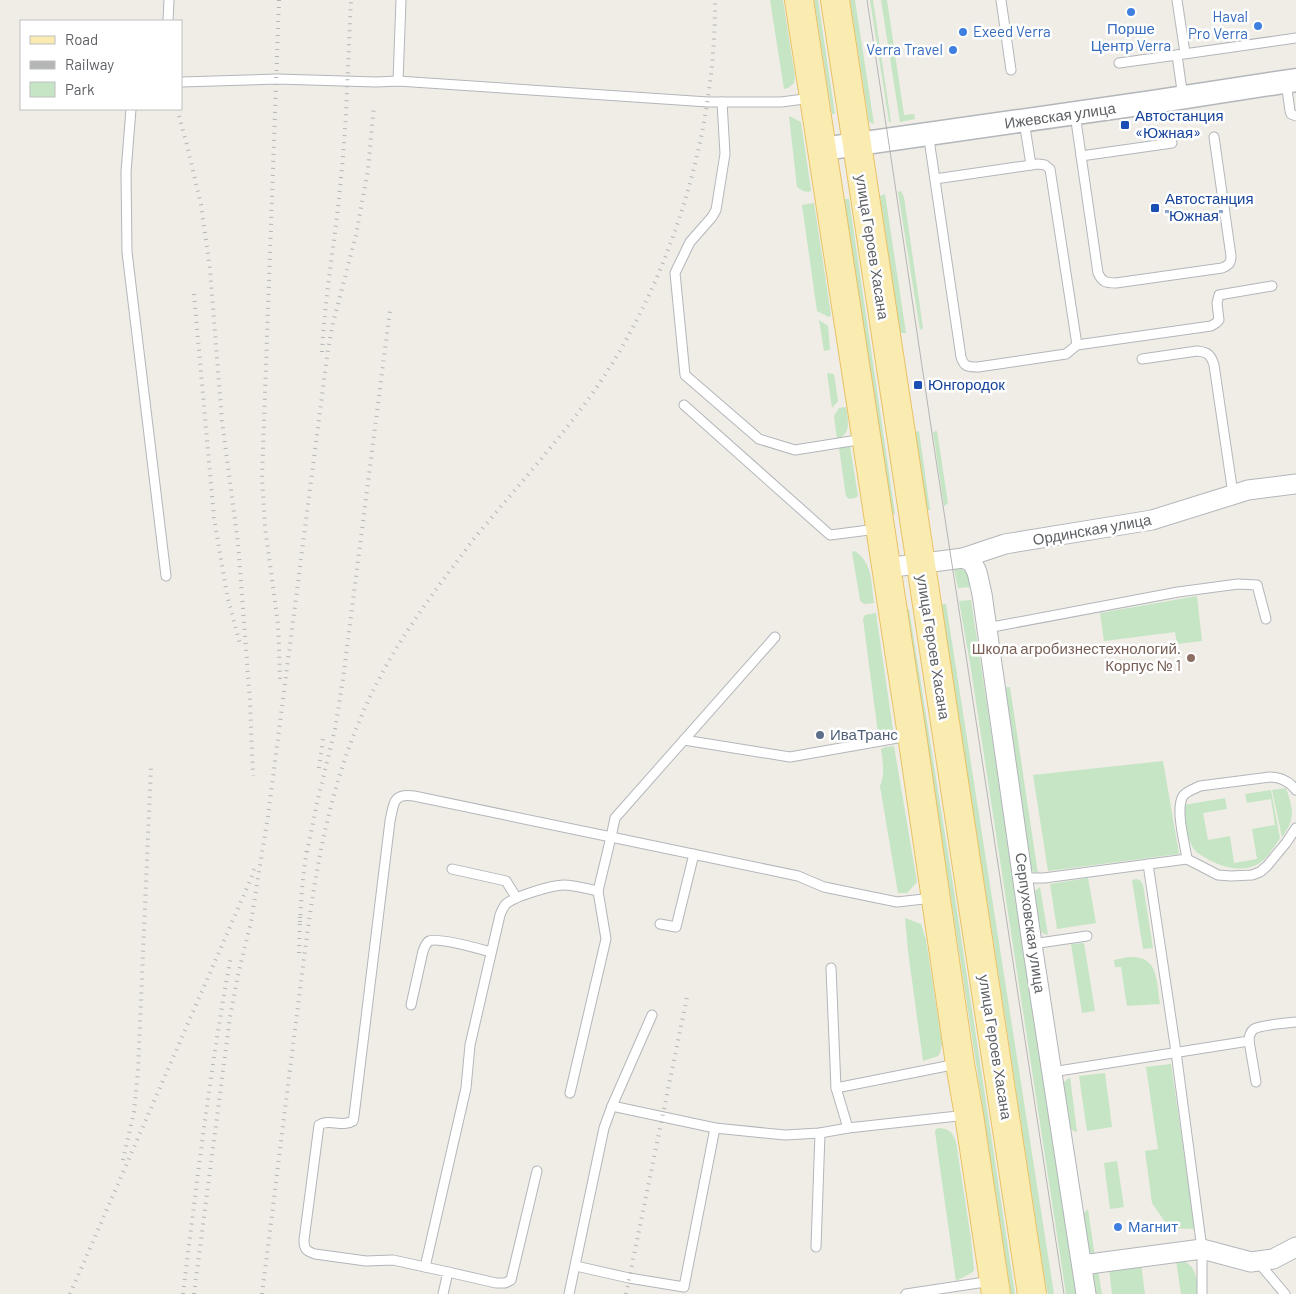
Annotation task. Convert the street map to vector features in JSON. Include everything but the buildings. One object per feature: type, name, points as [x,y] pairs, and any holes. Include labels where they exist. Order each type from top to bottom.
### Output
[{"type":"main road","points":[[799,0],[995,1287]]},
{"type":"main road","name":"улица Героев Хасана","points":[[835,0],[1032,1294]]},
{"type":"street","name":"Ижевская улица","points":[[823,149],[1075,114],[1291,81]]},
{"type":"street","name":"Ординская улица","points":[[886,568],[963,558],[1005,544],[1152,520],[1248,490],[1296,484]]},
{"type":"street","name":"Серпуховская улица","points":[[963,558],[972,562],[977,572],[982,594],[1032,944],[1086,1294]]},
{"type":"street","points":[[1082,1265],[1202,1249],[1252,1262],[1273,1259],[1296,1246]]},
{"type":"lane","points":[[168,20],[169,0]]},
{"type":"lane","points":[[398,81],[401,0]]},
{"type":"lane","points":[[1001,0],[1011,70]]},
{"type":"lane","points":[[1177,0],[1183,98]]},
{"type":"lane","points":[[1119,63],[1296,38]]},
{"type":"lane","points":[[182,82],[277,79],[398,81],[722,102],[780,102],[815,98]]},
{"type":"lane","points":[[1291,81],[1290,111],[1291,114],[1296,116]]},
{"type":"lane","points":[[722,102],[725,154],[716,210],[690,242],[675,273],[685,375],[759,439],[795,450],[867,438]]},
{"type":"lane","points":[[131,110],[126,172],[127,252],[166,576]]},
{"type":"lane","points":[[1075,114],[1098,273],[1101,279],[1108,283],[1228,266],[1231,261],[1214,137]]},
{"type":"lane","points":[[1024,121],[1031,165]]},
{"type":"lane","points":[[930,134],[930,146],[961,357],[963,363],[969,367],[1066,354],[1077,345],[1211,326],[1219,320],[1217,303],[1219,295],[1272,286]]},
{"type":"lane","points":[[1081,156],[1172,143]]},
{"type":"lane","points":[[935,179],[1038,164],[1045,165],[1050,170],[1077,345]]},
{"type":"lane","points":[[1142,359],[1197,351],[1206,352],[1212,358],[1233,494]]},
{"type":"lane","points":[[684,405],[830,535],[880,528]]},
{"type":"lane","points":[[987,628],[1178,592],[1238,584],[1257,585],[1266,619]]},
{"type":"lane","points":[[570,1093],[606,939],[598,891],[616,818],[775,637]]},
{"type":"lane","points":[[684,740],[790,757],[912,736]]},
{"type":"lane","points":[[1187,859],[1180,816],[1180,806],[1184,794],[1200,786],[1270,777],[1286,780],[1296,790]]},
{"type":"lane","points":[[537,1171],[511,1280],[504,1283],[496,1283],[393,1260],[366,1261],[315,1254],[307,1252],[304,1247],[319,1125],[329,1122],[343,1124],[353,1121],[390,822],[397,798],[403,794],[414,796],[694,854],[798,876],[824,887],[897,902],[936,898]]},
{"type":"lane","points":[[1023,878],[1044,878],[1187,859],[1218,874],[1232,876],[1252,875],[1260,872],[1267,866],[1296,828]]},
{"type":"lane","points":[[660,924],[676,927],[694,854]]},
{"type":"lane","points":[[1148,864],[1176,1052],[1202,1249],[1202,1294]]},
{"type":"lane","points":[[452,869],[506,881],[516,898]]},
{"type":"lane","points":[[425,1267],[466,1088],[470,1045],[500,916],[505,905],[516,898],[563,885],[598,891]]},
{"type":"lane","points":[[1032,944],[1087,936]]},
{"type":"lane","points":[[411,1005],[423,951],[426,944],[431,940],[491,952]]},
{"type":"lane","points":[[831,968],[836,1088],[848,1128]]},
{"type":"lane","points":[[569,1294],[604,1128],[652,1015]]},
{"type":"lane","points":[[1256,1082],[1249,1034],[1260,1027],[1296,1022]]},
{"type":"lane","points":[[1052,1072],[1249,1041]]},
{"type":"lane","points":[[836,1088],[960,1064]]},
{"type":"lane","points":[[612,1106],[715,1128],[785,1135],[820,1133],[848,1128],[970,1115]]},
{"type":"lane","points":[[576,1266],[629,1278],[684,1287],[715,1128]]},
{"type":"lane","points":[[816,1247],[820,1133]]},
{"type":"lane","points":[[1258,1261],[1285,1294]]},
{"type":"lane","points":[[443,1294],[448,1272]]},
{"type":"lane","points":[[906,1294],[995,1287]]},
{"type":"green space","points":[[770,0],[783,0],[795,77],[794,83],[784,89]]},
{"type":"green space","points":[[814,0],[818,0],[835,114],[832,114]]},
{"type":"green space","points":[[850,0],[855,0],[874,124],[869,122]]},
{"type":"green space","points":[[870,0],[873,0],[891,122],[889,122]]},
{"type":"green space","points":[[881,0],[887,0],[904,115],[914,114],[915,119],[900,122]]},
{"type":"green space","points":[[789,116],[801,122],[811,190],[809,192],[797,187]]},
{"type":"green space","points":[[901,191],[904,197],[923,328],[920,330],[898,192]]},
{"type":"green space","points":[[885,194],[906,333],[900,333],[880,196]]},
{"type":"green space","points":[[844,199],[849,199],[895,514],[892,515]]},
{"type":"green space","points":[[814,203],[831,315],[829,317],[817,311],[802,205]]},
{"type":"green space","points":[[819,320],[828,326],[830,350],[824,351]]},
{"type":"green space","points":[[827,373],[834,374],[838,401],[832,408]]},
{"type":"green space","points":[[846,407],[847,430],[842,437],[837,439],[834,416],[839,408]]},
{"type":"green space","points":[[919,431],[930,510],[926,510],[915,432]]},
{"type":"green space","points":[[937,431],[948,503],[944,506],[933,432]]},
{"type":"green space","points":[[850,446],[858,496],[849,499],[846,496],[839,448]]},
{"type":"green space","points":[[855,551],[861,556],[868,568],[874,603],[866,604],[860,600],[852,552]]},
{"type":"green space","points":[[960,568],[969,574],[971,587],[958,588],[954,569]]},
{"type":"green space","points":[[1197,596],[1202,641],[1177,644],[1175,632],[1104,641],[1100,613]]},
{"type":"green space","points":[[971,600],[1077,1294],[1066,1294],[959,601]]},
{"type":"green space","points":[[941,604],[946,604],[1054,1294],[1048,1294],[1045,1281],[981,861],[940,609]]},
{"type":"green space","points":[[909,609],[1015,1294],[1011,1294],[906,610]]},
{"type":"green space","points":[[876,613],[893,730],[878,733],[863,619],[865,615]]},
{"type":"green space","points":[[1010,687],[1038,874],[1030,868],[1001,688]]},
{"type":"green space","points":[[894,746],[917,882],[907,893],[898,893],[880,786],[883,772],[881,749]]},
{"type":"green space","points":[[1163,761],[1179,854],[1048,871],[1033,775]]},
{"type":"green space","points":[[1286,788],[1292,813],[1290,824],[1282,837],[1272,790]]},
{"type":"green space","points":[[1271,790],[1280,838],[1261,862],[1252,867],[1231,868],[1212,861],[1193,848],[1187,831],[1184,805],[1225,798],[1227,809],[1203,813],[1208,840],[1230,836],[1234,863],[1257,859],[1252,829],[1275,825],[1271,799],[1247,803],[1245,794]]},
{"type":"green space","points":[[1088,878],[1096,923],[1057,929],[1050,884]]},
{"type":"green space","points":[[1137,879],[1143,885],[1153,948],[1143,949],[1132,880]]},
{"type":"green space","points":[[1040,887],[1048,935],[1042,933],[1039,926],[1034,894]]},
{"type":"green space","points":[[905,918],[921,924],[926,940],[942,1044],[938,1056],[923,1061],[908,951]]},
{"type":"green space","points":[[1084,943],[1095,1011],[1082,1013],[1071,944]]},
{"type":"green space","points":[[1138,957],[1146,960],[1151,965],[1156,978],[1160,1004],[1127,1006],[1121,967],[1115,967],[1114,960]]},
{"type":"green space","points":[[1171,1064],[1195,1229],[1169,1228],[1152,1203],[1145,1151],[1158,1149],[1146,1067]]},
{"type":"green space","points":[[1105,1073],[1112,1127],[1087,1131],[1079,1076]]},
{"type":"green space","points":[[1070,1077],[1077,1132],[1070,1128],[1064,1091],[1064,1082]]},
{"type":"green space","points":[[939,1128],[950,1132],[956,1142],[971,1239],[973,1272],[956,1281],[935,1132]]},
{"type":"green space","points":[[1117,1161],[1124,1207],[1110,1209],[1104,1163]]},
{"type":"green space","points":[[1088,1209],[1095,1257],[1089,1250],[1084,1232],[1082,1215]]},
{"type":"green space","points":[[1176,1260],[1188,1263],[1194,1271],[1198,1294],[1181,1294]]},
{"type":"green space","points":[[1141,1264],[1145,1294],[1112,1294],[1109,1269]]},
{"type":"green space","points":[[1098,1270],[1102,1294],[1093,1294],[1093,1277]]},
{"type":"tram line","points":[[867,0],[1064,1294]]},
{"type":"railway","points":[[279,0],[262,478],[265,527],[278,624],[280,682]]},
{"type":"railway","points":[[322,352],[343,156],[351,0]]},
{"type":"railway","points":[[262,1294],[313,893],[320,854],[339,776],[369,699],[397,648],[418,615],[473,540],[581,409],[611,365],[638,318],[661,268],[680,215],[695,162],[706,108],[713,53],[715,0]]},
{"type":"railway","points":[[194,1294],[230,1017],[251,922],[268,816],[328,349],[356,235],[368,170],[374,105]]},
{"type":"railway","points":[[179,116],[201,205],[210,269],[222,421],[238,543],[250,701],[253,776]]},
{"type":"railway","points":[[194,294],[214,518],[227,595],[240,644]]},
{"type":"railway","points":[[307,852],[335,729],[343,679],[390,310]]},
{"type":"railway","points":[[319,768],[323,739]]},
{"type":"railway","points":[[123,1160],[134,1112],[138,1071],[151,766]]},
{"type":"railway","points":[[300,922],[307,847]]},
{"type":"railway","points":[[70,1294],[255,867]]},
{"type":"railway","points":[[299,953],[300,915]]},
{"type":"railway","points":[[183,1294],[210,1082],[231,956]]},
{"type":"railway","points":[[626,1294],[687,997]]},
{"type":"place","name":"Порше Центр Verra","points":[[1131,12]]},
{"type":"place","name":"Haval Pro Verra","points":[[1258,26]]},
{"type":"place","name":"Exeed Verra","points":[[963,32]]},
{"type":"place","name":"Verra Travel","points":[[953,50]]},
{"type":"place","name":"Автостанция «Южная»","points":[[1125,125]]},
{"type":"place","name":"Автостанция \"Южная\"","points":[[1155,208]]},
{"type":"place","name":"Юнгородок","points":[[918,385]]},
{"type":"place","name":"Школа агробизнестехнологий. Корпус № 1","points":[[1191,658]]},
{"type":"place","name":"ИваТранс","points":[[820,735]]},
{"type":"place","name":"Магнит","points":[[1118,1227]]}]
